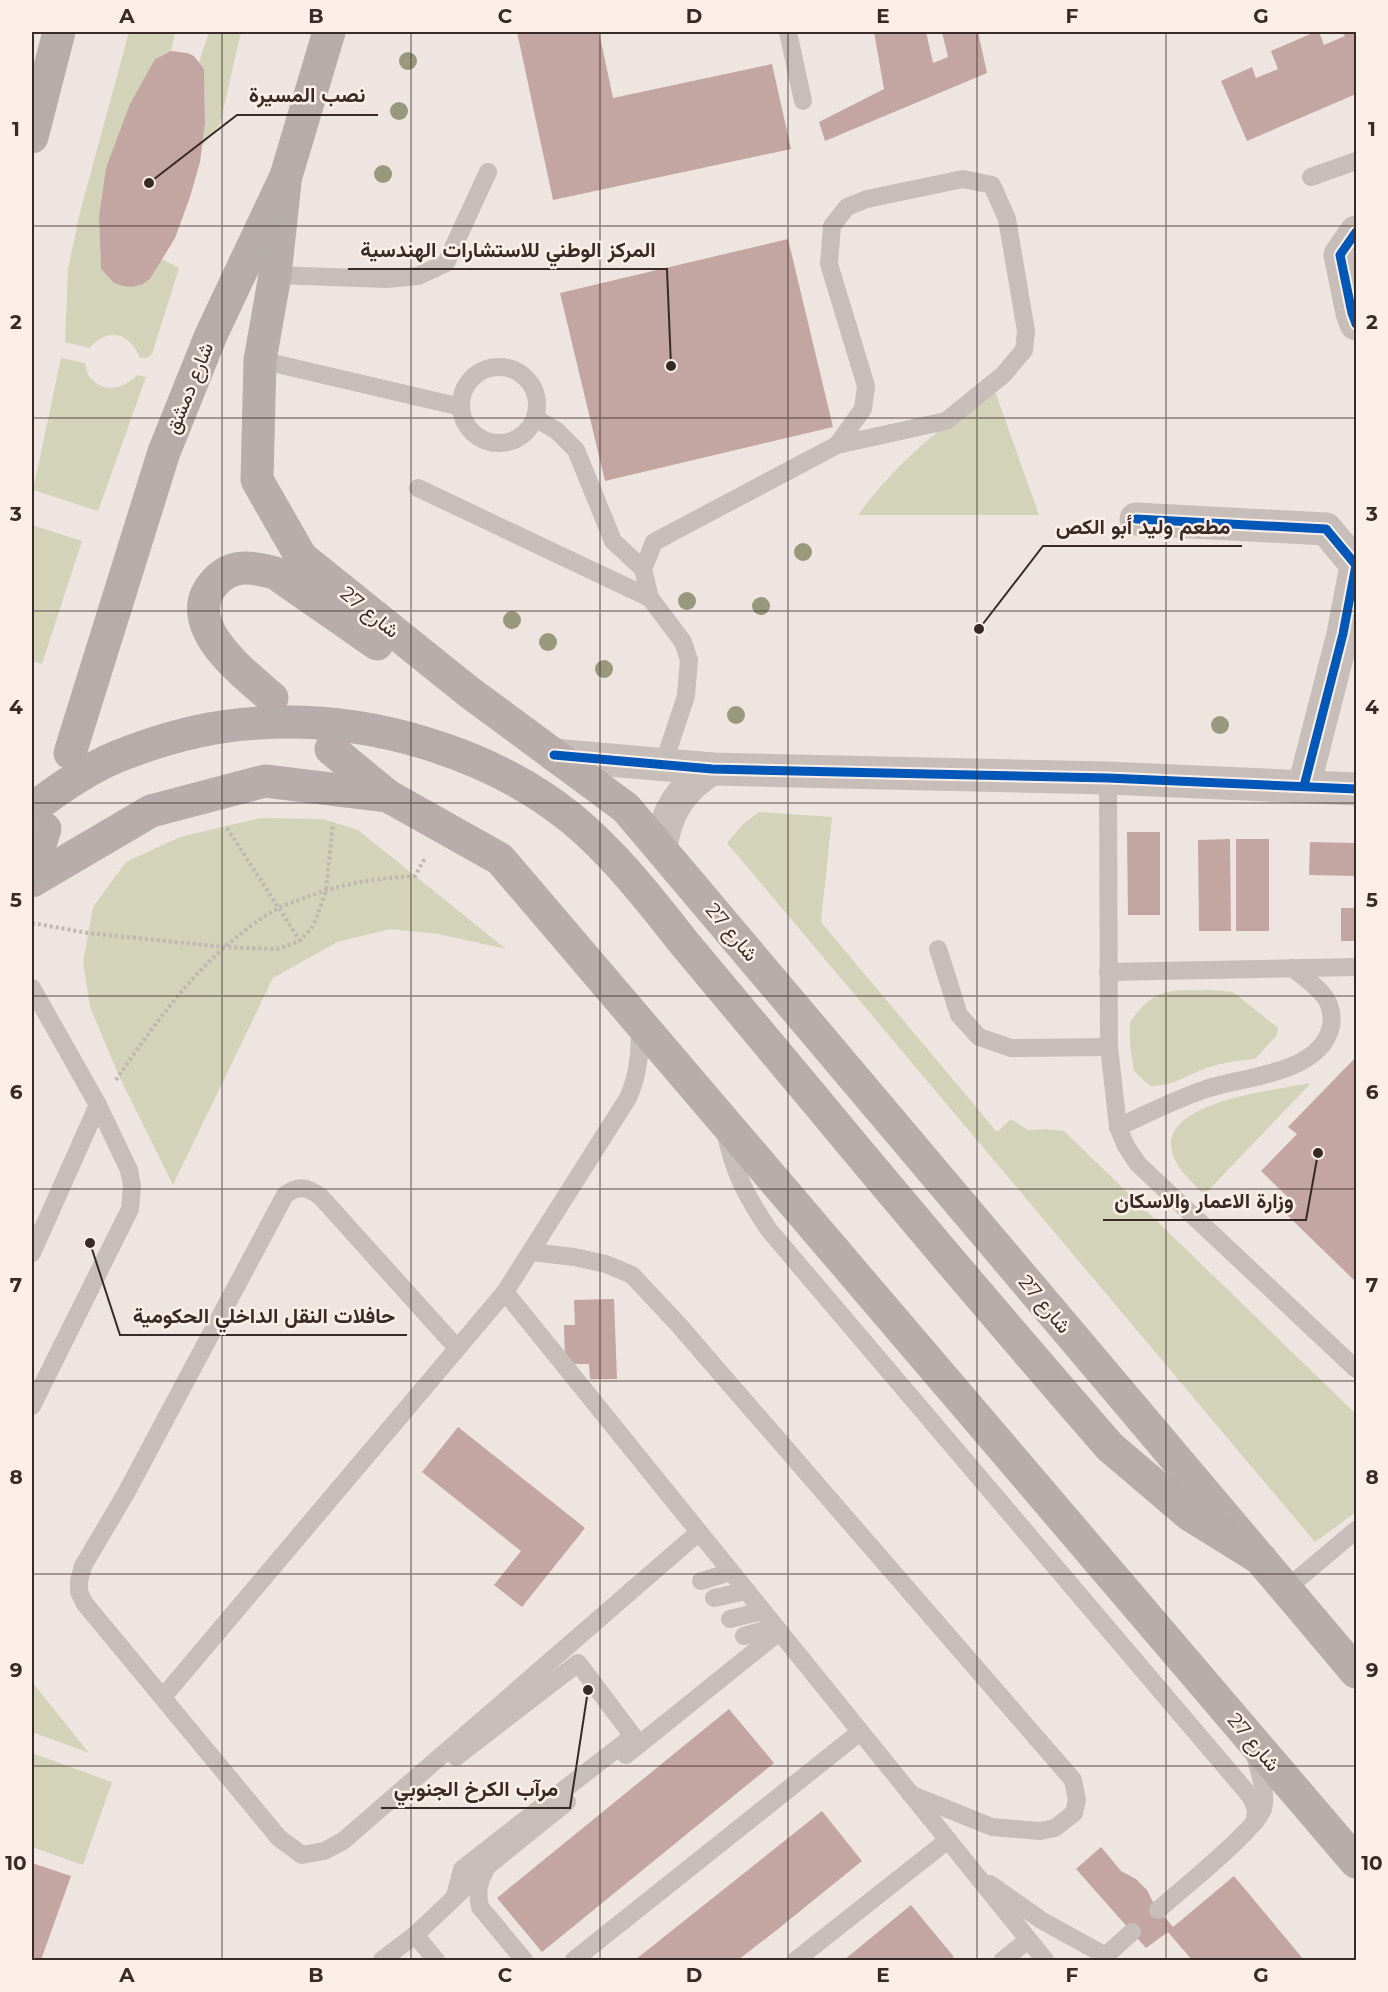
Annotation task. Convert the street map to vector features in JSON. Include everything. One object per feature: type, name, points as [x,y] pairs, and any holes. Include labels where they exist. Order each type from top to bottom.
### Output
[{"type":"main road","points":[[32,137],[59,32]]},
{"type":"main road","name":"شارع دمشق","points":[[70,753],[164,452],[211,335],[286,176],[329,32]]},
{"type":"main road","name":"شارع 27","points":[[286,176],[275,275],[260,360],[257,480],[301,556],[469,692],[626,808],[1356,1672]]},
{"type":"main road","points":[[272,698],[219,648],[206,627],[202,613],[203,598],[211,586],[223,574],[241,567],[258,568],[275,573],[390,652],[469,692]]},
{"type":"main road","points":[[32,869],[38,819],[57,790],[125,753],[201,730],[262,722],[330,725],[401,736],[453,753],[511,777],[571,818],[624,869],[901,1204],[1110,1447],[1191,1515],[1261,1559]]},
{"type":"main road","points":[[331,749],[388,796]]},
{"type":"main road","name":"شارع 27","points":[[32,881],[151,811],[265,781],[388,796],[500,859],[1356,1862]]},
{"type":"street","points":[[1356,232],[1340,255],[1356,324]]},
{"type":"street","points":[[1136,519],[1326,529],[1356,565],[1343,634],[1304,786]]},
{"type":"street","points":[[554,755],[712,769],[1108,778],[1356,789]]},
{"type":"street","points":[[662,849],[665,825],[675,802],[698,778],[712,769]]},
{"type":"lane","points":[[788,32],[803,101]]},
{"type":"lane","points":[[1311,177],[1356,161]]},
{"type":"lane","points":[[275,275],[386,279],[418,276],[446,263],[488,172]]},
{"type":"lane","points":[[643,569],[654,542],[837,445],[946,421],[1003,375],[1024,350],[1026,331],[1007,219],[992,185],[963,179],[867,199],[847,207],[832,226],[829,264],[866,386],[863,409],[837,445]]},
{"type":"lane","points":[[260,360],[460,407]]},
{"type":"lane","points":[[497,367],[512,369],[525,377],[534,389],[538,404],[536,418],[528,431],[516,440],[501,444],[486,441],[473,434],[464,422],[460,407],[463,392],[470,379],[482,371],[497,367]]},
{"type":"lane","points":[[536,418],[557,431],[576,450],[613,541],[643,569],[650,598],[683,642],[688,660],[687,696],[663,765]]},
{"type":"lane","points":[[418,488],[650,598]]},
{"type":"lane","points":[[1108,778],[1109,1047],[1118,1126],[1126,1146],[1138,1164],[1356,1369]]},
{"type":"lane","points":[[939,948],[959,1015],[979,1037],[1011,1048],[1109,1047]]},
{"type":"lane","points":[[1108,972],[1356,967]]},
{"type":"lane","points":[[1118,1126],[1207,1088],[1246,1080],[1288,1067],[1315,1052],[1328,1038],[1332,1018],[1325,996],[1293,968]]},
{"type":"lane","points":[[32,988],[98,1105],[129,1170],[132,1186],[130,1209],[32,1406]]},
{"type":"lane","points":[[163,1697],[505,1292],[628,1098],[639,1066],[640,1022]]},
{"type":"lane","points":[[32,1253],[98,1105]]},
{"type":"lane","points":[[723,1120],[730,1157],[747,1198],[769,1230],[1251,1797],[1256,1809],[1255,1822]]},
{"type":"lane","points":[[458,1348],[320,1196],[307,1188],[299,1187],[285,1195],[125,1495],[80,1574],[79,1592],[85,1604],[279,1838],[302,1855],[324,1851],[343,1840],[699,1532]]},
{"type":"lane","points":[[531,1252],[574,1257],[606,1264],[632,1275],[677,1323],[1073,1780],[1077,1800],[1074,1813],[1065,1821],[1055,1828],[1040,1832],[992,1827],[910,1794]]},
{"type":"lane","points":[[505,1292],[1045,1960]]},
{"type":"lane","points":[[1286,1589],[1356,1530]]},
{"type":"lane","points":[[701,1581],[731,1572]]},
{"type":"lane","points":[[714,1598],[746,1591]]},
{"type":"lane","points":[[730,1619],[762,1611]]},
{"type":"lane","points":[[744,1636],[777,1629]]},
{"type":"lane","points":[[382,1960],[415,1935],[490,1864],[777,1629]]},
{"type":"lane","points":[[377,1811],[405,1796],[578,1662],[633,1736],[462,1869],[455,1896]]},
{"type":"lane","points":[[574,1960],[860,1732]]},
{"type":"lane","points":[[1158,1910],[1230,1847],[1255,1822],[1262,1811],[1264,1799],[1252,1739]]},
{"type":"lane","points":[[796,1960],[948,1840]]},
{"type":"lane","points":[[490,1864],[478,1884],[477,1896],[480,1907],[524,1960]]},
{"type":"lane","points":[[974,1873],[1041,1920],[1103,1958],[1132,1932]]},
{"type":"lane","points":[[415,1935],[436,1960]]},
{"type":"lane","points":[[1003,1960],[1028,1940]]},
{"type":"path","points":[[32,923],[88,933],[223,947],[277,948],[300,941],[314,925],[326,890],[338,790]]},
{"type":"path","points":[[209,795],[226,826],[300,941]]},
{"type":"path","points":[[98,1105],[159,1018],[223,947],[279,908],[326,890],[377,878],[415,876],[444,827]]},
{"type":"green space","points":[[129,32],[175,32],[171,51],[155,59],[106,168],[99,216],[101,269],[114,283],[133,287],[143,284],[150,279],[162,259],[179,268],[152,354],[147,358],[140,358],[131,343],[118,335],[104,337],[89,348],[65,342],[68,269],[80,212]]},
{"type":"green space","points":[[209,32],[241,32],[220,124],[202,146],[205,123],[204,69],[199,62]]},
{"type":"green space","points":[[61,358],[85,363],[87,372],[95,383],[107,388],[120,386],[137,375],[146,377],[98,511],[33,490]]},
{"type":"green space","points":[[995,391],[1039,515],[858,515],[872,496],[920,446],[956,417]]},
{"type":"green space","points":[[32,525],[82,541],[42,664],[32,661]]},
{"type":"green space","points":[[759,812],[832,817],[821,922],[997,1132],[1011,1119],[1028,1130],[1064,1131],[1356,1414],[1356,1512],[1315,1542],[727,843],[742,825]]},
{"type":"green space","points":[[260,818],[323,819],[358,830],[506,949],[438,934],[390,929],[337,942],[273,978],[173,1185],[119,1076],[90,1007],[83,962],[93,907],[126,862],[180,837]]},
{"type":"green space","points":[[1175,991],[1233,992],[1278,1028],[1277,1035],[1255,1059],[1220,1064],[1170,1083],[1150,1086],[1134,1071],[1130,1022],[1139,1010],[1157,996]]},
{"type":"green space","points":[[1311,1083],[1204,1195],[1178,1166],[1173,1155],[1172,1137],[1182,1122],[1200,1110],[1223,1101]]},
{"type":"green space","points":[[32,1682],[89,1753],[32,1732]]},
{"type":"green space","points":[[32,1753],[112,1782],[83,1865],[32,1847]]},
{"type":"building","points":[[517,32],[599,32],[613,98],[772,64],[791,149],[553,200]]},
{"type":"building","points":[[874,32],[926,32],[933,63],[948,57],[942,32],[978,32],[987,73],[825,141],[819,122],[884,89]]},
{"type":"building","points":[[1319,32],[1324,45],[1345,36],[1342,32],[1356,32],[1356,94],[1247,141],[1221,81],[1252,67],[1256,78],[1278,69],[1271,51]]},
{"type":"building","points":[[171,51],[194,56],[204,69],[205,123],[200,162],[175,238],[150,279],[133,287],[123,286],[114,283],[101,269],[99,216],[106,168],[130,104],[155,59]]},
{"type":"building","points":[[788,239],[833,427],[605,481],[560,293]]},
{"type":"building","points":[[1127,832],[1160,832],[1160,915],[1128,915]]},
{"type":"building","points":[[1230,839],[1231,931],[1199,931],[1198,840]]},
{"type":"building","points":[[1236,839],[1269,839],[1269,931],[1236,931]]},
{"type":"building","points":[[1310,842],[1356,843],[1356,876],[1309,875]]},
{"type":"building","points":[[1341,908],[1356,908],[1356,941],[1341,941]]},
{"type":"building","points":[[1356,1057],[1356,1282],[1287,1215],[1297,1206],[1261,1171],[1297,1134],[1288,1127]]},
{"type":"building","points":[[614,1299],[617,1379],[590,1379],[589,1364],[565,1364],[564,1325],[575,1325],[574,1300]]},
{"type":"building","points":[[458,1427],[585,1528],[522,1607],[494,1585],[521,1551],[422,1472]]},
{"type":"building","points":[[729,1709],[774,1763],[542,1952],[497,1898]]},
{"type":"building","points":[[822,1811],[862,1861],[778,1929],[738,1960],[635,1960]]},
{"type":"building","points":[[1101,1847],[1121,1871],[1136,1879],[1147,1890],[1155,1906],[1173,1927],[1234,1876],[1304,1960],[1192,1960],[1168,1932],[1146,1948],[1076,1869]]},
{"type":"building","points":[[32,1863],[71,1876],[41,1960],[32,1960]]},
{"type":"building","points":[[911,1905],[954,1957],[949,1960],[844,1960]]},
{"type":"cycle path","points":[[1356,232],[1340,255],[1356,324]]},
{"type":"cycle path","points":[[1136,519],[1326,529],[1356,565],[1343,634],[1304,786]]},
{"type":"cycle path","points":[[554,755],[712,769],[1108,778],[1356,789]]},
{"type":"place","name":"نصب المسيرة","points":[[149,183]]},
{"type":"place","name":"المركز الوطني للاستشارات الهندسية","points":[[671,366]]},
{"type":"place","name":"مطعم وليد أبو الكص","points":[[979,629]]},
{"type":"place","name":"وزارة الاعمار والاسكان","points":[[1318,1153]]},
{"type":"place","name":"حافلات النقل الداخلي الحكومية","points":[[90,1243]]},
{"type":"place","name":"مرآب الكرخ الجنوبي","points":[[588,1690]]}]
